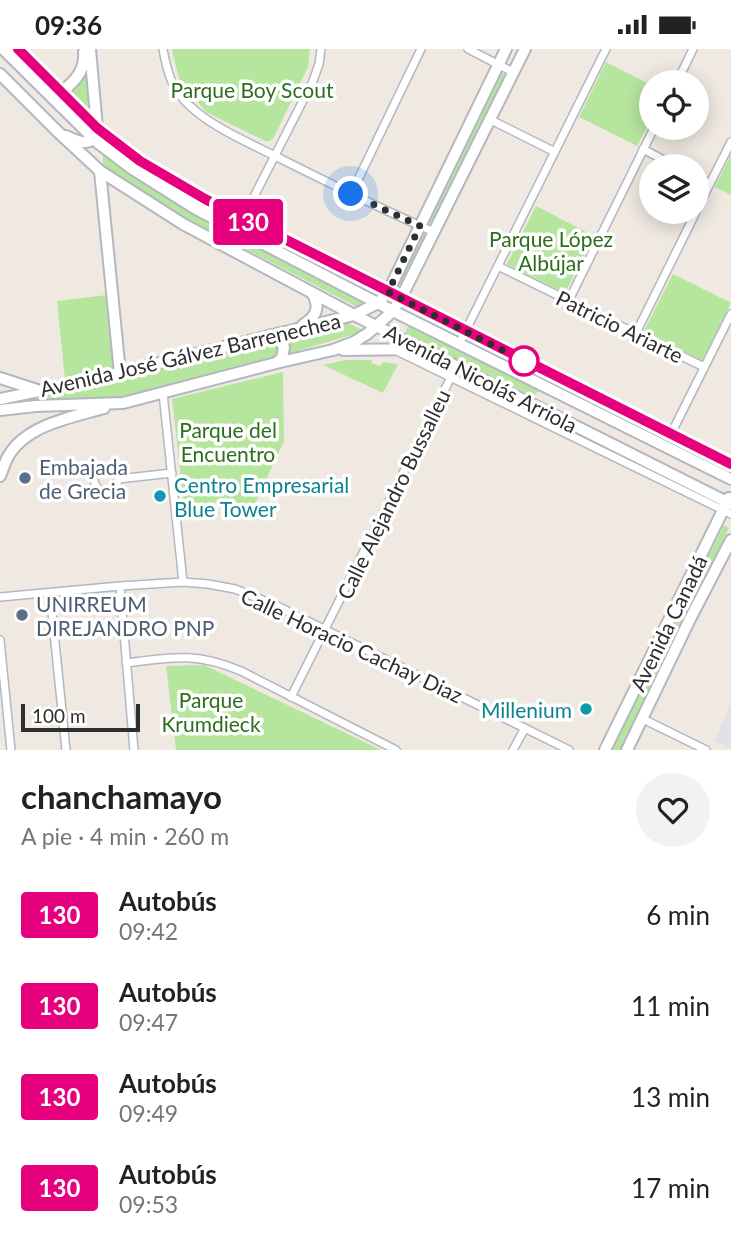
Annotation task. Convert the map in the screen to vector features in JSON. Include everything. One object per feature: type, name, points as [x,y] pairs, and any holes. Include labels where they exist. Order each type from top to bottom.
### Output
[{"type":"main road","name":"Avenida Nicolás Arriola","points":[[3,49],[95,133],[118,159],[195,209],[240,224],[388,292]]},
{"type":"main road","name":"Avenida Nicolás Arriola","points":[[18,49],[55,95]]},
{"type":"main road","points":[[55,95],[82,71],[85,60],[83,49]]},
{"type":"main road","points":[[57,131],[79,142],[86,142],[95,133],[90,49]]},
{"type":"main road","points":[[378,303],[388,292],[506,49]]},
{"type":"main road","name":"Avenida José Gálvez Barrenechea","points":[[0,410],[36,405],[124,403],[333,350],[354,342],[377,326],[393,311],[401,298],[525,49]]},
{"type":"main road","name":"Avenida Nicolás Arriola","points":[[0,74],[100,171],[161,211],[421,349],[454,371],[534,405],[620,453],[729,505]]},
{"type":"main road","name":"Avenida Nicolás Arriola","points":[[95,133],[205,199],[240,224],[378,303],[731,479]]},
{"type":"main road","points":[[100,171],[120,373]]},
{"type":"main road","points":[[161,211],[172,206],[172,194]]},
{"type":"main road","points":[[183,224],[181,218],[184,212],[189,208],[195,209]]},
{"type":"main road","points":[[296,329],[310,321],[315,314],[317,302],[312,293]]},
{"type":"main road","name":"Avenida José Gálvez Barrenechea","points":[[0,399],[120,373],[354,315],[378,303]]},
{"type":"main road","points":[[271,335],[278,338],[284,347],[282,358],[276,363]]},
{"type":"main road","points":[[333,350],[421,349]]},
{"type":"main road","points":[[3,379],[40,391]]},
{"type":"main road","points":[[534,405],[544,397],[544,386]]},
{"type":"main road","points":[[552,414],[553,403],[564,396]]},
{"type":"main road","points":[[0,476],[11,451],[31,433],[54,423],[124,403]]},
{"type":"main road","name":"Avenida Canadá","points":[[605,750],[729,505]]},
{"type":"main road","name":"Avenida Canadá","points":[[627,750],[731,540]]},
{"type":"main road","points":[[675,609],[680,606],[686,608],[690,621]]},
{"type":"street","points":[[163,49],[166,71],[176,91],[210,121],[351,194],[434,232]]},
{"type":"street","points":[[240,224],[313,81],[321,49]]},
{"type":"street","points":[[351,194],[421,49]]},
{"type":"street","points":[[468,49],[513,72]]},
{"type":"street","points":[[459,344],[606,49]]},
{"type":"street","points":[[683,70],[693,49]]},
{"type":"street","points":[[489,119],[555,152]]},
{"type":"street","points":[[569,300],[648,140]]},
{"type":"street","points":[[710,184],[731,142]]},
{"type":"street","points":[[643,149],[653,154]]},
{"type":"street","points":[[636,333],[690,224]]},
{"type":"street","name":"Patricio Ariarte","points":[[498,266],[704,367]]},
{"type":"street","name":"Avenida Nicolás Arriola","points":[[388,292],[731,464]]},
{"type":"street","points":[[671,434],[731,314]]},
{"type":"street","name":"Avenida Nicolás Arriola","points":[[394,349],[454,371],[620,453]]},
{"type":"street","name":"Calle Alejandro Bussalleu","points":[[291,697],[454,371]]},
{"type":"street","points":[[163,393],[183,582]]},
{"type":"street","points":[[118,479],[172,473]]},
{"type":"street","name":"Calle Horacio Cachay Diaz","points":[[0,597],[183,582],[220,586],[250,594],[569,750]]},
{"type":"street","points":[[120,586],[134,750]]},
{"type":"street","points":[[50,593],[66,750]]},
{"type":"street","points":[[0,640],[11,750]]},
{"type":"street","points":[[126,663],[172,657],[195,657],[218,662],[241,671],[395,750]]},
{"type":"street","points":[[643,719],[706,750]]},
{"type":"street","points":[[513,750],[525,728]]},
{"type":"street","points":[[0,730],[9,729]]},
{"type":"shaded area","points":[[731,703],[731,748],[714,741]]},
{"type":"green space","name":"Parque Boy Scout","points":[[172,49],[310,49],[308,67],[273,139],[267,142],[206,112],[179,79]]},
{"type":"green space","points":[[606,62],[639,79],[640,140],[637,146],[579,117]]},
{"type":"green space","points":[[88,70],[94,120],[66,94]]},
{"type":"green space","points":[[501,73],[508,76],[433,225],[426,222]]},
{"type":"green space","points":[[103,151],[365,301],[357,307],[150,199],[103,165]]},
{"type":"green space","points":[[731,154],[731,195],[715,187]]},
{"type":"green space","name":"Parque López Albújar","points":[[536,206],[594,236],[565,293],[507,264]]},
{"type":"green space","points":[[421,233],[426,235],[397,294],[392,291]]},
{"type":"green space","points":[[673,274],[731,303],[702,361],[644,331]]},
{"type":"green space","points":[[107,295],[114,368],[65,379],[57,301]]},
{"type":"green space","points":[[345,322],[365,331],[153,393],[104,401],[24,402],[23,399]]},
{"type":"green space","points":[[408,326],[539,386],[539,391],[533,396],[405,334]]},
{"type":"green space","points":[[346,360],[372,360],[371,363],[380,366],[383,362],[398,364],[383,393],[323,365]]},
{"type":"green space","name":"Parque del Encuentro","points":[[283,372],[284,441],[252,510],[233,501],[184,505],[172,399]]},
{"type":"green space","points":[[724,525],[729,528],[689,608],[685,603]]},
{"type":"green space","points":[[678,613],[684,616],[651,683],[649,695],[623,750],[612,750]]},
{"type":"green space","name":"Parque Krumdieck","points":[[204,665],[381,750],[176,750],[166,666]]},
{"type":"bus line","name":"130","points":[[18,49],[97,128],[140,161],[205,199],[731,464]]},
{"type":"place","name":"Embajada de Grecia","points":[[25,478]]},
{"type":"place","name":"Centro Empresarial Blue Tower","points":[[160,496]]},
{"type":"place","name":"UNIRREUM DIREJANDRO PNP","points":[[22,615]]},
{"type":"place","name":"Millenium","points":[[586,709]]},
{"type":"route","points":[[351,194],[420,226],[388,292],[530,364],[524,361]]}]
